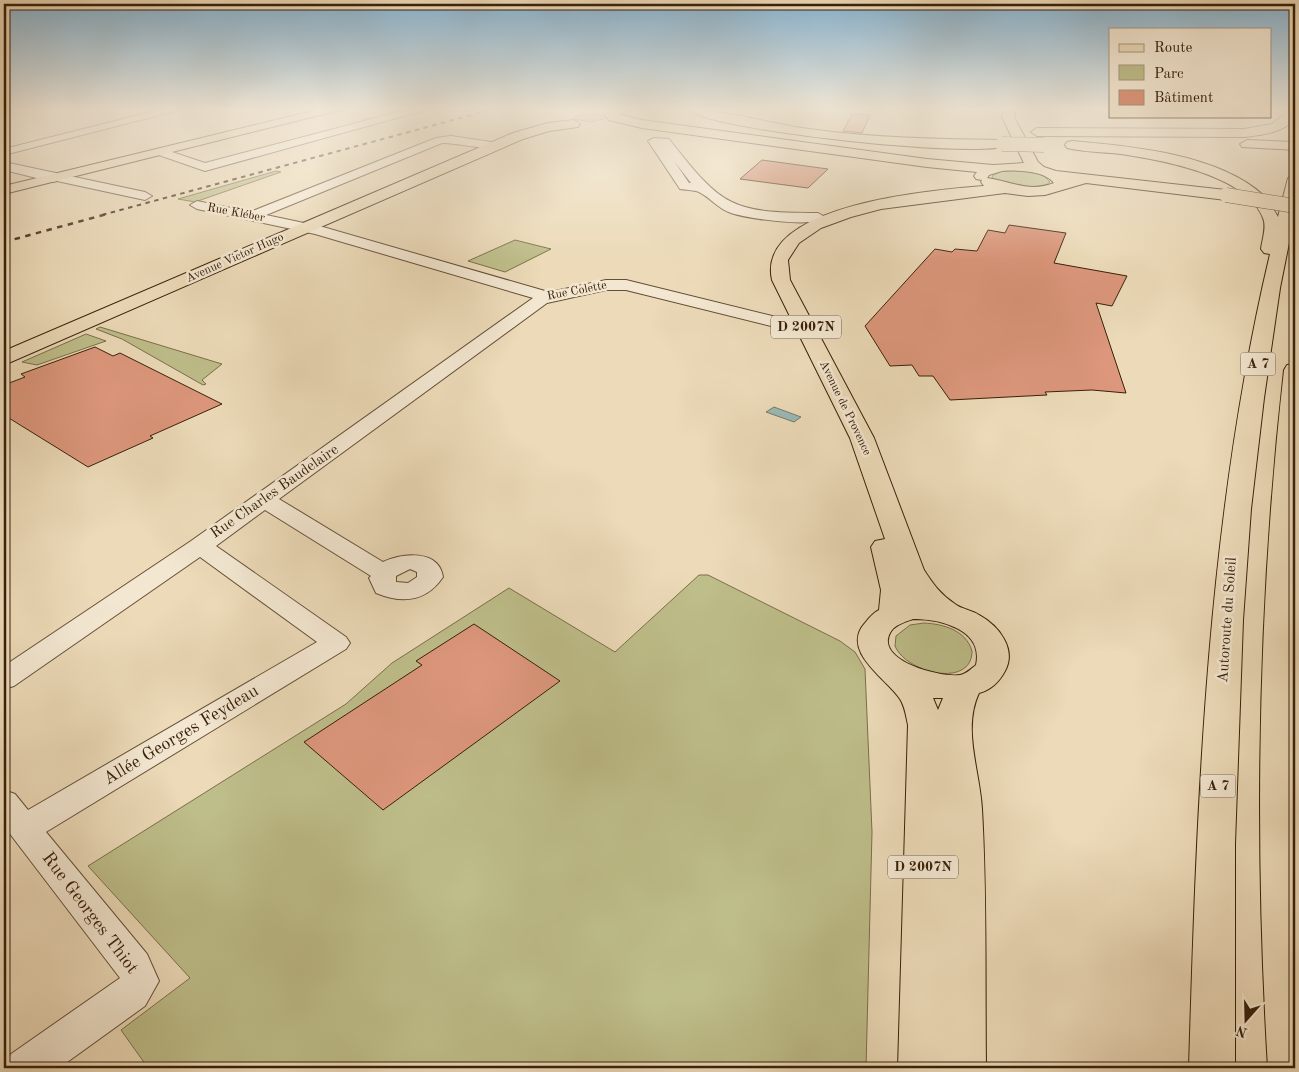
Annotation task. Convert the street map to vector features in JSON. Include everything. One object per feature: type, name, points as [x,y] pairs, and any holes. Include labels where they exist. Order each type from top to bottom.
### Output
[{"type":"main road","points":[[4,190],[126,160]]},
{"type":"main road","name":"Avenue Victor Hugo","points":[[4,359],[461,160]]},
{"type":"main road","points":[[906,160],[986,175],[1005,188],[1046,190],[1058,179]]},
{"type":"main road","points":[[986,175],[1008,167],[1018,160]]},
{"type":"main road","points":[[1030,160],[1032,164],[1040,170],[1058,179],[1130,182],[1295,206]]},
{"type":"main road","points":[[1172,160],[1230,180],[1256,197],[1272,220],[1264,326]]},
{"type":"main road","points":[[1008,167],[1040,170]]},
{"type":"main road","name":"Avenue de Provence","points":[[894,613],[896,590],[893,571],[858,463],[838,416],[771,281],[769,264],[775,248],[801,226],[818,217],[850,208],[962,188],[986,175]]},
{"type":"main road","name":"Autoroute du Soleil","points":[[1212,1068],[1213,887],[1225,645],[1237,517],[1264,326],[1295,178]]},
{"type":"main road","name":"Avenue de Provence","points":[[945,612],[923,592],[910,570],[862,438],[780,280],[779,264],[784,249],[794,238],[816,223],[837,216],[913,200],[1005,188]]},
{"type":"main road","name":"A 7","points":[[1291,1068],[1282,906],[1277,660],[1282,527],[1295,370]]},
{"type":"main road","points":[[918,609],[945,612],[963,618],[978,628],[992,647],[994,657],[992,666],[986,675],[966,686],[949,688],[931,687],[898,675],[884,664],[876,652],[873,639],[876,629],[883,620],[894,613],[918,609]]},
{"type":"main road","name":"D 2007N","points":[[898,675],[912,691],[921,706],[925,725],[921,1068]]},
{"type":"main road","name":"D 2007N","points":[[963,1068],[964,808],[954,726],[955,709],[966,686]]},
{"type":"street","points":[[184,160],[205,167],[231,160]]},
{"type":"street","points":[[251,216],[391,160]]},
{"type":"street","points":[[4,166],[145,196]]},
{"type":"street","points":[[705,189],[720,202],[733,209],[754,214],[818,217]]},
{"type":"street","name":"Rue Kléber","points":[[197,206],[305,227]]},
{"type":"street","points":[[783,216],[801,226]]},
{"type":"street","name":"Rue Colette","points":[[305,227],[444,265],[539,294],[542,299],[606,286],[626,285],[746,314],[791,319]]},
{"type":"street","name":"Rue Charles Baudelaire","points":[[4,679],[200,546],[542,299]]},
{"type":"street","points":[[264,500],[384,573]]},
{"type":"street","name":"Allée Georges Feydeau","points":[[15,815],[336,643],[249,579],[200,546]]},
{"type":"street","name":"Rue Georges Thiot","points":[[15,815],[134,966],[140,981],[132,993],[26,1068]]},
{"type":"green space","points":[[1019,170],[1042,174],[1050,182],[1044,186],[1030,188],[994,180],[992,176],[1002,171]]},
{"type":"green space","points":[[276,171],[281,172],[195,202],[178,199]]},
{"type":"green space","points":[[515,240],[551,249],[505,272],[468,261]]},
{"type":"green space","points":[[100,327],[222,364],[202,380],[206,384],[203,385],[122,339],[96,329]]},
{"type":"green space","points":[[86,334],[106,341],[37,365],[22,362]]},
{"type":"green space","points":[[699,575],[708,575],[840,641],[855,652],[865,669],[872,832],[866,1068],[148,1068],[121,1030],[190,978],[88,866],[346,704],[392,663],[509,588],[615,652]]},
{"type":"green space","points":[[924,623],[946,627],[965,638],[972,651],[969,663],[962,670],[951,673],[938,673],[912,664],[901,656],[895,646],[896,636],[910,625]]},
{"type":"water","points":[[774,407],[801,417],[794,422],[766,412]]},
{"type":"building","points":[[762,160],[828,169],[808,188],[740,179]]},
{"type":"building","points":[[1009,225],[1066,233],[1054,263],[1127,276],[1112,306],[1096,303],[1126,393],[1092,390],[1045,392],[1047,395],[950,400],[933,376],[919,376],[912,365],[890,366],[865,326],[935,249],[952,252],[955,249],[977,251],[988,230],[1005,233]]},
{"type":"building","points":[[95,347],[113,356],[120,353],[222,404],[150,436],[153,438],[88,467],[4,415],[4,385],[25,377],[21,374]]},
{"type":"building","points":[[474,624],[560,681],[383,810],[304,742],[422,665],[416,661]]},
{"type":"railway","points":[[102,215],[305,160]]},
{"type":"railway","points":[[4,242],[107,214]]}]
